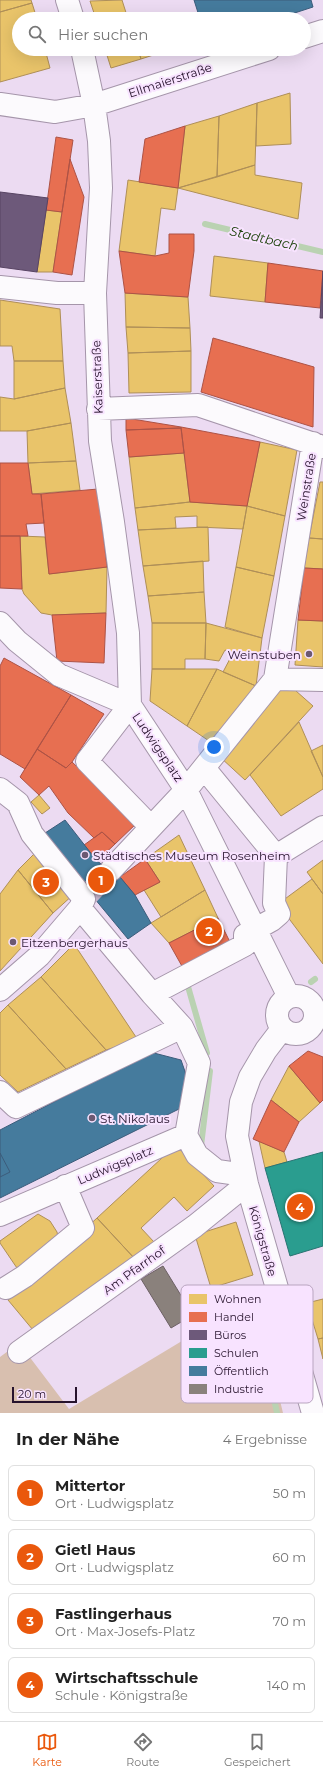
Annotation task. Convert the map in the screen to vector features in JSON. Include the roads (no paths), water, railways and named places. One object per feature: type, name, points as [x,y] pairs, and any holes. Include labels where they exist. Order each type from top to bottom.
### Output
[{"type":"street","points":[[67,0],[71,12]]},
{"type":"street","points":[[311,35],[323,31]]},
{"type":"street","name":"Kaiserstraße","points":[[84,56],[94,105],[99,142],[101,188],[95,293],[100,441],[128,633],[130,705]]},
{"type":"street","name":"Ellmaierstraße","points":[[0,104],[55,112],[94,105],[247,56]]},
{"type":"street","points":[[0,287],[57,293],[95,293]]},
{"type":"street","name":"Weinstraße","points":[[98,409],[198,405],[318,445],[275,679],[186,790]]},
{"type":"street","points":[[0,623],[17,641],[59,676],[130,705],[87,761],[151,827]]},
{"type":"street","points":[[275,679],[323,680]]},
{"type":"street","name":"Ludwigsplatz","points":[[130,705],[186,790],[290,997]]},
{"type":"street","points":[[152,994],[245,945],[245,935],[257,929],[279,914],[274,903],[276,856],[204,768]]},
{"type":"street","points":[[0,788],[18,803],[32,834],[84,899],[80,908],[39,956],[0,990]]},
{"type":"street","name":"Ludwigsplatz","points":[[111,870],[186,790]]},
{"type":"street","points":[[276,856],[323,827]]},
{"type":"street","points":[[80,908],[152,994],[182,1027],[199,1063],[186,1135],[197,1155],[217,1171],[245,1177],[237,1136],[242,1102],[250,1077],[266,1050],[282,1029]]},
{"type":"street","points":[[296,996],[309,1001],[314,1006],[319,1023],[298,1035],[286,1033],[276,1018],[277,1011],[284,1000],[296,996]]},
{"type":"street","points":[[0,1092],[8,1113],[157,1038],[182,1027]]},
{"type":"street","name":"Ludwigsplatz","points":[[6,1288],[25,1276],[83,1228],[65,1186],[186,1135]]},
{"type":"street","name":"Am Pfarrhof","points":[[19,1352],[195,1226],[245,1177]]},
{"type":"street","name":"Königstraße","points":[[245,1177],[278,1285]]},
{"type":"street","points":[[0,1215],[65,1186]]},
{"type":"street","name":"Königstraße","points":[[313,1398],[316,1408]]},
{"type":"waterway","name":"Stadtbach","points":[[205,224],[323,252]]},
{"type":"waterway","points":[[311,982],[315,979]]},
{"type":"waterway","points":[[187,983],[207,1053]]},
{"type":"waterway","points":[[201,1146],[210,1071]]},
{"type":"waterway","points":[[275,1403],[277,1413]]},
{"type":"tunnel","points":[[84,899],[111,870]]},
{"type":"place","name":"Weinstuben","points":[[309,654]]},
{"type":"place","name":"Städtisches Museum Rosenheim","points":[[85,855]]},
{"type":"place","name":"Mittertor","points":[[101,880]]},
{"type":"place","name":"Fastlingerhaus","points":[[46,882]]},
{"type":"place","name":"Gietl Haus","points":[[209,931]]},
{"type":"place","name":"Eitzenbergerhaus","points":[[13,942]]},
{"type":"place","name":"St. Nikolaus","points":[[92,1118]]},
{"type":"place","name":"Wirtschaftsschule","points":[[300,1207]]}]
